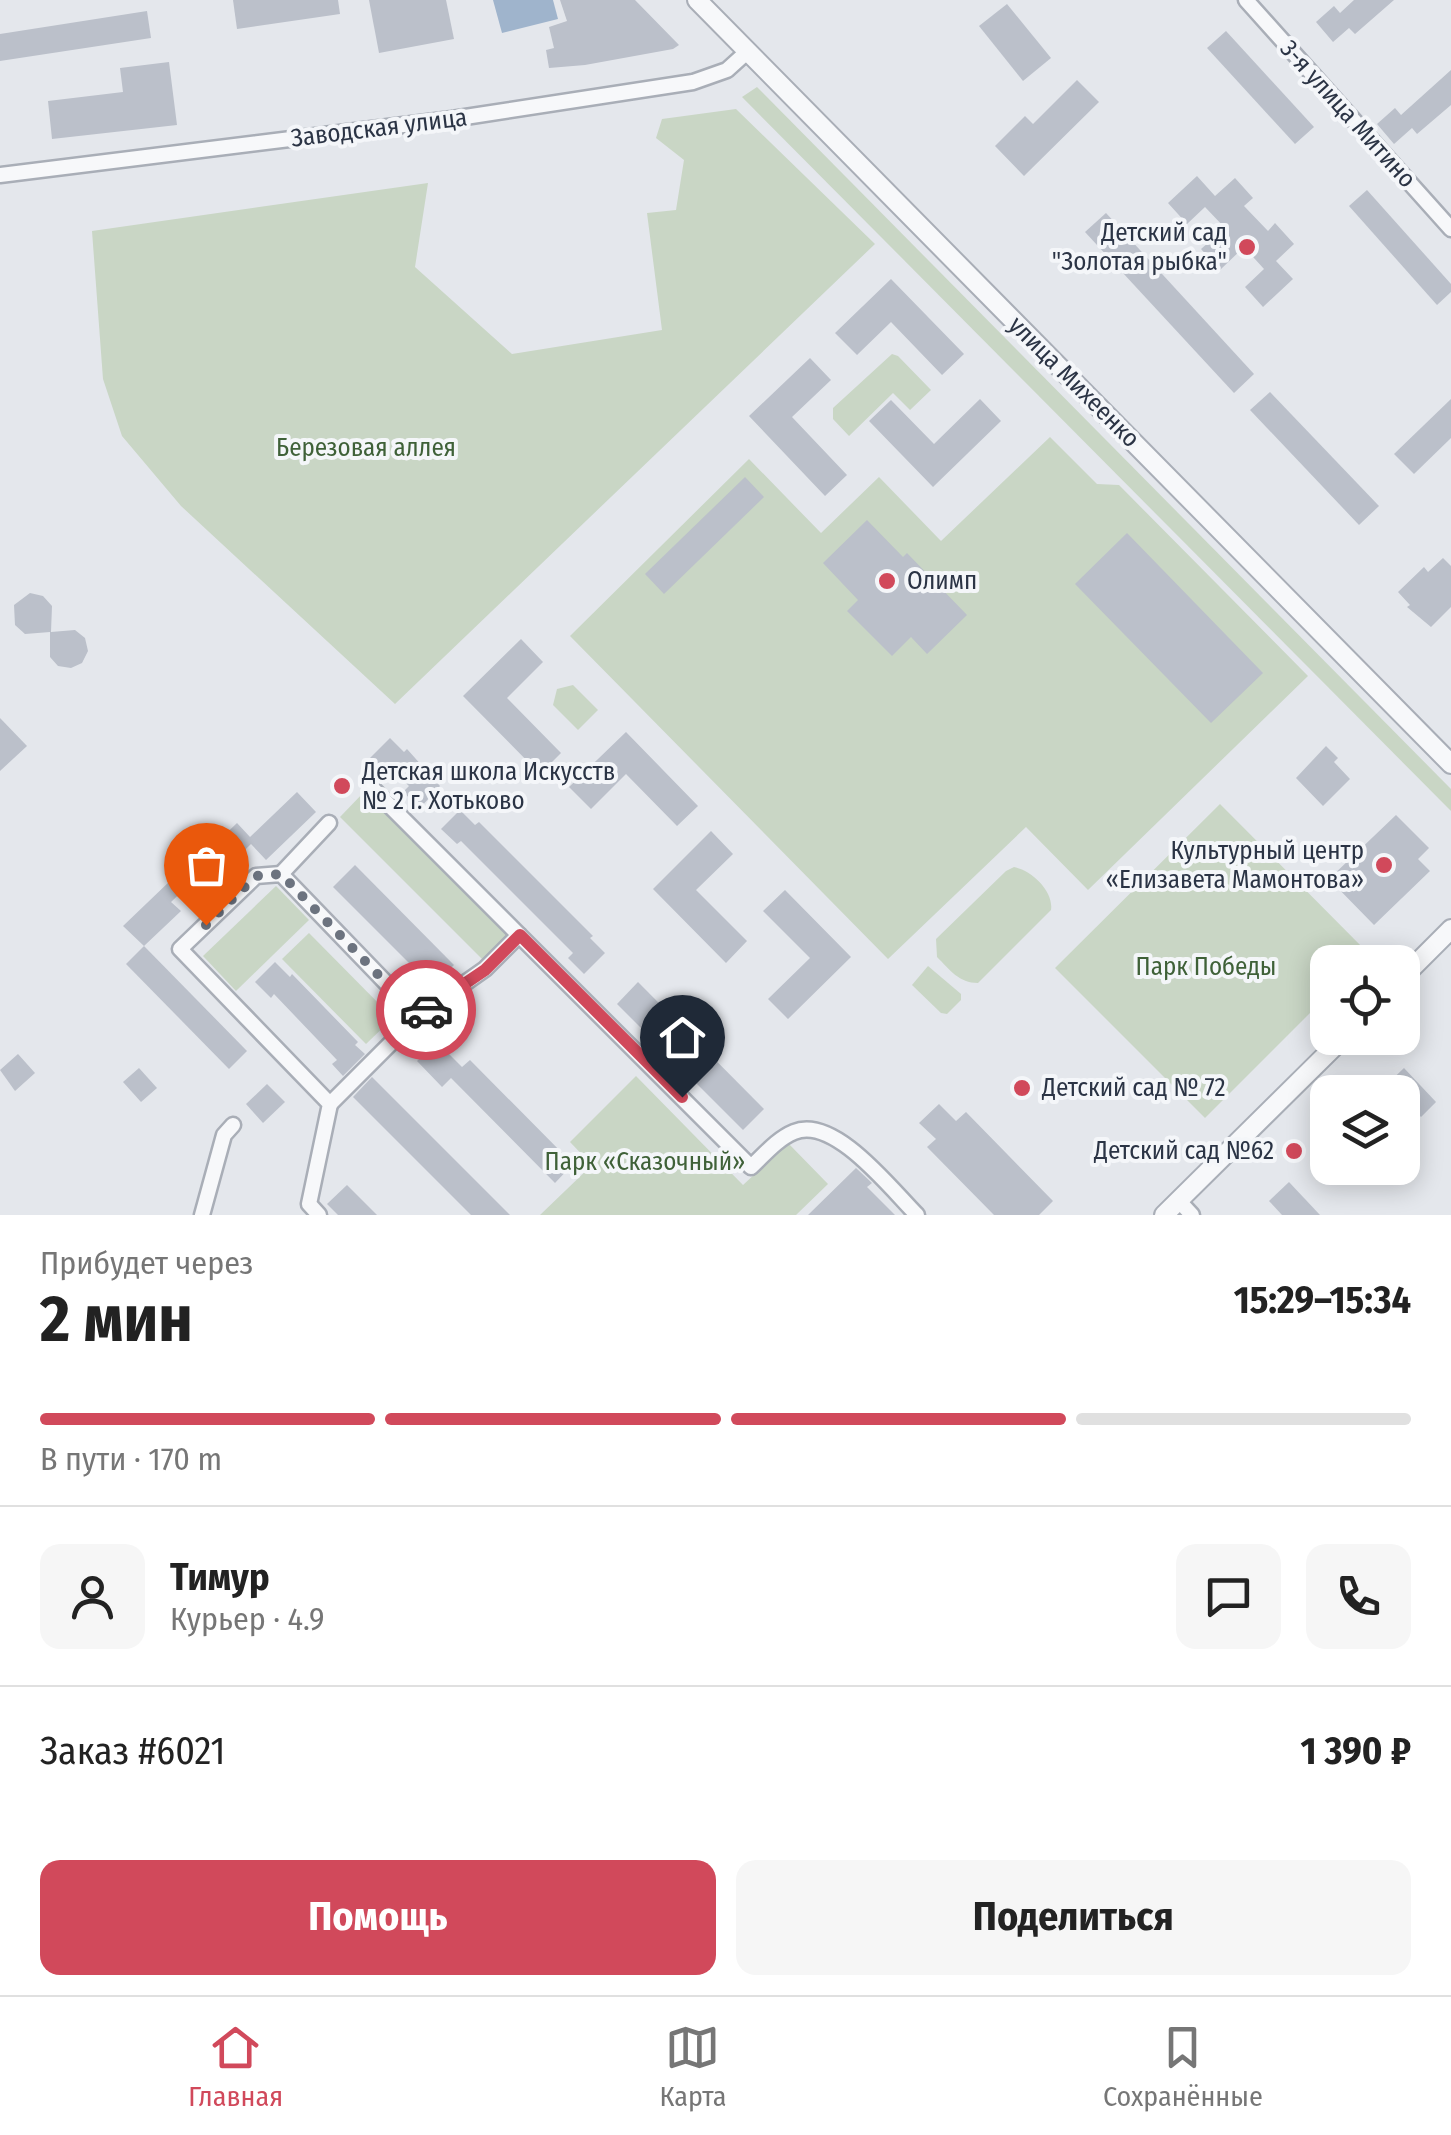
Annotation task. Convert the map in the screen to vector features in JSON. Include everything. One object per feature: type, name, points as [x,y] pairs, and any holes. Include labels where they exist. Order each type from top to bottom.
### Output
[{"type":"street","name":"улица Михеенко","points":[[697,0],[1451,764]]},
{"type":"street","name":"3-я улица Митино","points":[[1246,0],[1451,229]]},
{"type":"street","name":"Заводская улица","points":[[0,175],[452,119],[693,82],[727,70],[748,51]]},
{"type":"street","points":[[371,788],[752,1166],[796,1130],[824,1132],[857,1156],[917,1215]]},
{"type":"street","points":[[328,823],[281,874],[256,876],[180,949],[330,1104]]},
{"type":"street","points":[[281,874],[418,1016]]},
{"type":"street","points":[[1420,960],[1451,929]]},
{"type":"street","points":[[319,1215],[309,1204],[330,1104],[418,1016],[485,970],[520,935]]},
{"type":"street","points":[[1164,1215],[1186,1208],[1327,1055]]},
{"type":"street","points":[[202,1215],[224,1134],[232,1125]]},
{"type":"green space","points":[[757,87],[1451,789],[1451,811],[742,97]]},
{"type":"green space","name":"Березовая аллея","points":[[736,109],[875,244],[395,704],[181,506],[122,436],[103,379],[92,231],[428,183],[415,267],[512,354],[662,330],[647,213],[676,210],[684,160],[656,138],[662,119]]},
{"type":"green space","points":[[892,354],[931,390],[910,410],[893,393],[849,436],[833,419],[833,408]]},
{"type":"green space","points":[[1050,437],[1097,484],[1119,485],[1308,676],[1088,890],[1026,827],[888,959],[570,636],[749,459],[821,533],[879,477],[941,541]]},
{"type":"green space","points":[[573,685],[598,710],[578,730],[553,705],[557,689]]},
{"type":"green space","points":[[366,790],[509,934],[483,960],[340,817]]},
{"type":"green space","name":"Парк Победы","points":[[1220,804],[1360,945],[1310,945],[1310,1013],[1205,1118],[1055,968]]},
{"type":"green space","points":[[1014,867],[1040,882],[1049,896],[1051,910],[978,983],[965,981],[937,957],[936,939]]},
{"type":"green space","points":[[276,886],[309,920],[236,991],[203,956]]},
{"type":"green space","points":[[309,933],[393,1018],[366,1044],[282,959]]},
{"type":"green space","points":[[928,966],[961,994],[961,1000],[947,1014],[941,1013],[912,985]]},
{"type":"green space","name":"Парк «Сказочный»","points":[[636,1076],[743,1185],[788,1143],[828,1184],[796,1215],[540,1215],[592,1165],[570,1142]]},
{"type":"water","points":[[493,0],[553,0],[558,19],[502,33]]},
{"type":"building","points":[[233,0],[338,0],[340,14],[237,29]]},
{"type":"building","points":[[369,0],[446,0],[454,39],[379,53]]},
{"type":"building","points":[[560,0],[635,0],[679,45],[585,65],[549,68],[546,50],[554,48],[549,27],[567,21]]},
{"type":"building","points":[[1354,0],[1394,0],[1355,34],[1349,28],[1333,42],[1316,22],[1334,6],[1340,13]]},
{"type":"building","points":[[1007,4],[1051,58],[1023,81],[979,26]]},
{"type":"building","points":[[147,11],[151,38],[0,61],[0,34]]},
{"type":"building","points":[[1226,31],[1314,127],[1295,144],[1207,48]]},
{"type":"building","points":[[169,62],[177,125],[52,139],[48,101],[123,92],[120,68]]},
{"type":"building","points":[[1451,70],[1451,105],[1417,134],[1412,128],[1394,144],[1377,124],[1395,108],[1401,115]]},
{"type":"building","points":[[1077,80],[1099,102],[1024,176],[995,146],[1025,116],[1033,124]]},
{"type":"building","points":[[1197,176],[1215,196],[1235,178],[1253,198],[1244,206],[1268,231],[1275,223],[1294,244],[1276,261],[1293,279],[1263,307],[1245,287],[1264,269],[1244,247],[1220,270],[1201,249],[1225,228],[1205,207],[1187,224],[1168,203]]},
{"type":"building","points":[[1367,190],[1451,284],[1451,292],[1437,305],[1349,206]]},
{"type":"building","points":[[1106,213],[1254,374],[1234,393],[1085,232]]},
{"type":"building","points":[[891,279],[964,354],[942,375],[891,322],[857,355],[835,333]]},
{"type":"building","points":[[810,358],[831,380],[792,417],[847,475],[825,496],[749,416]]},
{"type":"building","points":[[1270,392],[1379,506],[1359,525],[1250,410]]},
{"type":"building","points":[[980,399],[1001,421],[933,487],[869,421],[891,400],[934,444]]},
{"type":"building","points":[[1451,399],[1451,438],[1414,474],[1394,454]]},
{"type":"building","points":[[745,477],[764,497],[664,594],[645,574]]},
{"type":"building","name":"Олимп","points":[[867,520],[903,557],[907,553],[967,615],[927,654],[911,637],[892,656],[847,611],[858,600],[823,563]]},
{"type":"building","points":[[1127,533],[1263,673],[1211,723],[1075,584]]},
{"type":"building","points":[[1443,558],[1451,566],[1451,607],[1431,627],[1407,607],[1410,605],[1398,592],[1424,567],[1428,572]]},
{"type":"building","points":[[30,593],[43,596],[52,606],[51,632],[75,630],[85,638],[88,651],[82,663],[71,668],[58,666],[50,657],[50,632],[25,634],[15,625],[14,605]]},
{"type":"building","points":[[521,639],[543,662],[507,698],[561,753],[540,774],[463,696]]},
{"type":"building","points":[[0,718],[27,746],[0,771]]},
{"type":"building","points":[[626,732],[698,806],[677,826],[626,774],[591,809],[569,787]]},
{"type":"building","points":[[390,738],[404,752],[407,749],[440,786],[420,808],[403,792],[409,786],[389,767],[384,772],[370,758]]},
{"type":"building","points":[[1326,746],[1350,779],[1323,806],[1296,778]]},
{"type":"building","points":[[297,792],[316,812],[266,860],[251,844],[204,890],[194,880],[171,902],[181,911],[144,946],[123,926],[171,880],[174,884],[237,823],[250,837]]},
{"type":"building","points":[[460,810],[475,825],[479,822],[593,936],[590,938],[605,953],[584,974],[568,958],[573,953],[461,841],[457,844],[441,829]]},
{"type":"building","name":"Культурный центр «Елизавета Мамонтова»","points":[[1396,815],[1429,848],[1418,859],[1430,871],[1374,925],[1329,879]]},
{"type":"building","points":[[711,831],[733,854],[696,890],[747,941],[726,963],[653,889]]},
{"type":"building","points":[[355,865],[454,965],[432,986],[333,887]]},
{"type":"building","points":[[785,890],[851,957],[788,1019],[768,999],[810,958],[763,911]]},
{"type":"building","points":[[144,946],[247,1051],[229,1069],[126,964]]},
{"type":"building","points":[[275,962],[290,977],[292,974],[358,1042],[355,1045],[365,1054],[343,1076],[332,1064],[337,1060],[274,994],[271,998],[255,982]]},
{"type":"building","points":[[638,982],[764,1109],[743,1130],[617,1004]]},
{"type":"building","points":[[437,1042],[462,1067],[470,1060],[573,1164],[555,1183],[451,1078],[442,1087],[417,1061]]},
{"type":"building","points":[[18,1054],[35,1073],[15,1091],[0,1070]]},
{"type":"building","points":[[139,1068],[157,1088],[141,1102],[123,1082]]},
{"type":"building","points":[[372,1077],[510,1215],[471,1215],[353,1097]]},
{"type":"building","points":[[267,1084],[285,1102],[263,1123],[246,1104]]},
{"type":"building","points":[[1420,1085],[1436,1102],[1420,1116]]},
{"type":"building","points":[[939,1104],[956,1121],[966,1112],[1053,1201],[1039,1215],[994,1215],[927,1147],[936,1139],[919,1123]]},
{"type":"building","points":[[856,1168],[872,1183],[867,1187],[895,1215],[808,1215]]},
{"type":"building","points":[[1289,1182],[1320,1215],[1282,1215],[1269,1201]]},
{"type":"building","points":[[347,1185],[377,1215],[338,1215],[327,1204]]},
{"type":"way so far","points":[[206,925],[256,876],[281,874],[418,1016],[426,1010]]},
{"type":"place","name":"Детский сад \"Золотая рыбка\"","points":[[1247,247]]},
{"type":"place","name":"Олимп","points":[[887,581]]},
{"type":"place","name":"Детская школа Искусств № 2 г. Хотьково","points":[[342,786]]},
{"type":"place","name":"Культурный центр «Елизавета Мамонтова»","points":[[1384,865]]},
{"type":"place","name":"Детский сад № 72","points":[[1022,1088]]},
{"type":"place","name":"Детский сад №62","points":[[1294,1151]]},
{"type":"route","points":[[426,1010],[485,970],[520,935],[682,1097]]}]
